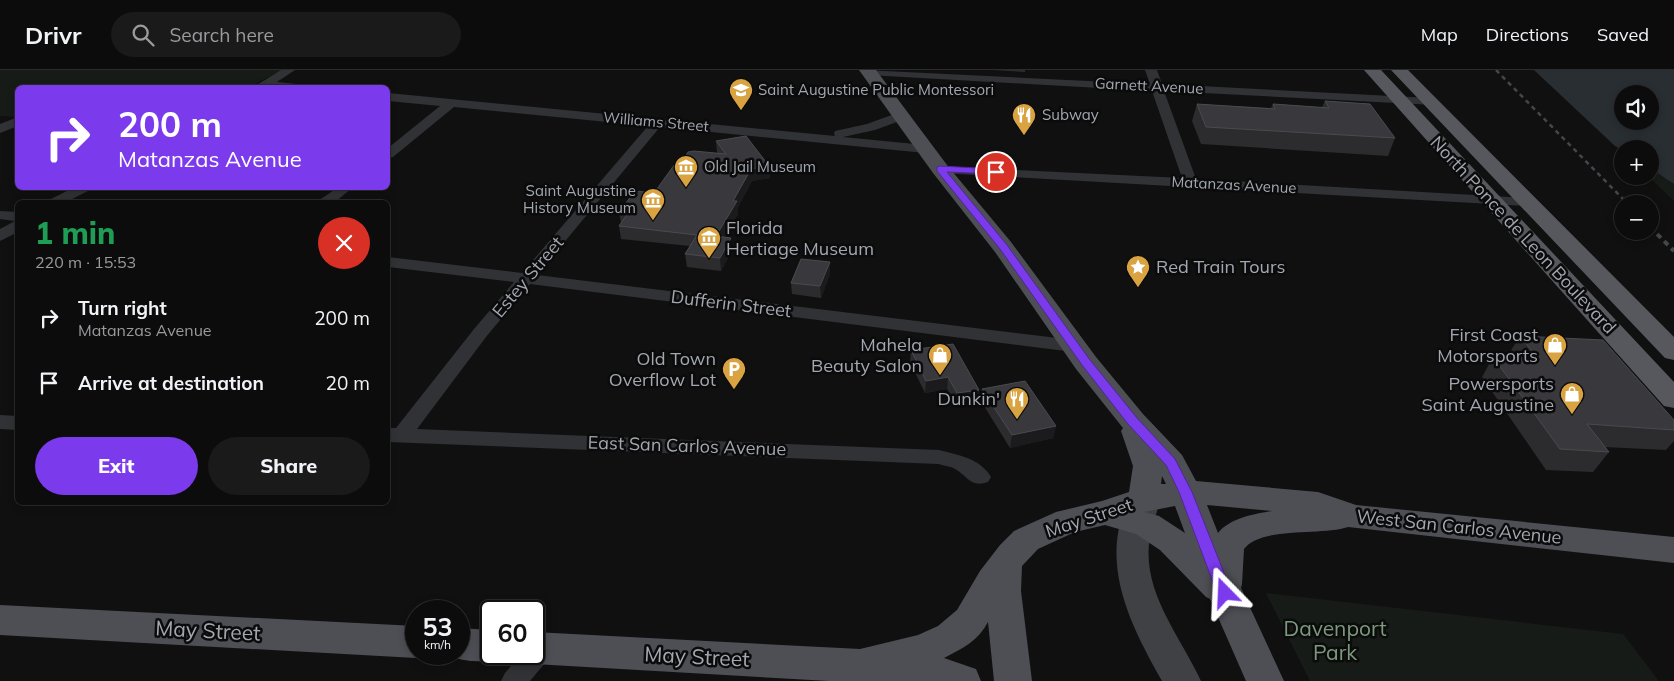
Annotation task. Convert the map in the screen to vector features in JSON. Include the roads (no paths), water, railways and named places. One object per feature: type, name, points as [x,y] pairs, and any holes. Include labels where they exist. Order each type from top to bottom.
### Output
[{"type":"highway","name":"North Ponce de Leon Boulevard","points":[[1372,70],[1674,399]]},
{"type":"highway","name":"North Ponce de Leon Boulevard","points":[[1399,70],[1674,352]]},
{"type":"main road","points":[[867,71],[940,169],[1003,247],[1074,346],[1132,421],[1171,462],[1186,492],[1225,593],[1265,681]]},
{"type":"main road","points":[[1132,421],[1148,466],[1142,511],[1132,547],[1138,594],[1159,641],[1182,681]]},
{"type":"main road","name":"May Street","points":[[860,666],[925,650],[951,637],[970,621],[992,581],[1012,554],[1026,540],[1068,521],[1105,512],[1142,511],[1186,492]]},
{"type":"main road","name":"West San Carlos Avenue","points":[[1186,492],[1226,494],[1318,504],[1354,516],[1674,550]]},
{"type":"main road","points":[[1142,511],[1225,593]]},
{"type":"main road","points":[[1225,593],[1228,545],[1238,534],[1254,526],[1354,516]]},
{"type":"main road","points":[[1004,566],[1003,592],[1013,681]]},
{"type":"main road","name":"May Street","points":[[0,620],[405,641]]},
{"type":"main road","name":"May Street","points":[[545,649],[860,666],[940,674],[962,681]]},
{"type":"street","points":[[263,85],[289,70]]},
{"type":"street","points":[[1151,70],[1155,87],[1190,182]]},
{"type":"street","name":"Garnett Avenue","points":[[867,71],[1430,102]]},
{"type":"street","name":"Williams Street","points":[[390,97],[925,148]]},
{"type":"street","points":[[390,152],[451,103]]},
{"type":"street","points":[[814,136],[853,132],[901,116]]},
{"type":"street","points":[[0,129],[15,122]]},
{"type":"street","name":"Estey Street","points":[[395,435],[658,122]]},
{"type":"street","name":"Matanzas Avenue","points":[[940,169],[1528,202]]},
{"type":"street","points":[[60,200],[78,190]]},
{"type":"street","points":[[329,200],[342,190]]},
{"type":"street","points":[[0,215],[15,217]]},
{"type":"street","points":[[0,236],[15,227]]},
{"type":"street","name":"Dufferin Street","points":[[390,262],[1074,346]]},
{"type":"street","points":[[0,422],[15,423]]},
{"type":"street","name":"East San Carlos Avenue","points":[[395,435],[939,457],[962,463],[980,477]]},
{"type":"street","points":[[514,681],[526,665]]},
{"type":"railway","points":[[1496,70],[1619,195]]},
{"type":"railway","points":[[1659,236],[1674,251]]},
{"type":"place","name":"Saint Augustine Public Montessori","points":[[741,111]]},
{"type":"place","name":"Subway","points":[[1024,136]]},
{"type":"place","name":"Old Jail Museum","points":[[686,188]]},
{"type":"place","name":"Saint Augustine History Museum","points":[[653,221]]},
{"type":"place","name":"Florida Hertiage Museum","points":[[709,259]]},
{"type":"place","name":"Red Train Tours","points":[[1138,288]]},
{"type":"place","name":"First Coast Motorsports","points":[[1555,366]]},
{"type":"place","name":"Mahela Beauty Salon","points":[[940,376]]},
{"type":"place","name":"Old Town Overflow Lot","points":[[734,390]]},
{"type":"place","name":"Powersports Saint Augustine","points":[[1572,415]]},
{"type":"place","name":"Dunkin'","points":[[1017,420]]},
{"type":"park label","name":"Davenport Park","points":[[1335,641]]}]
